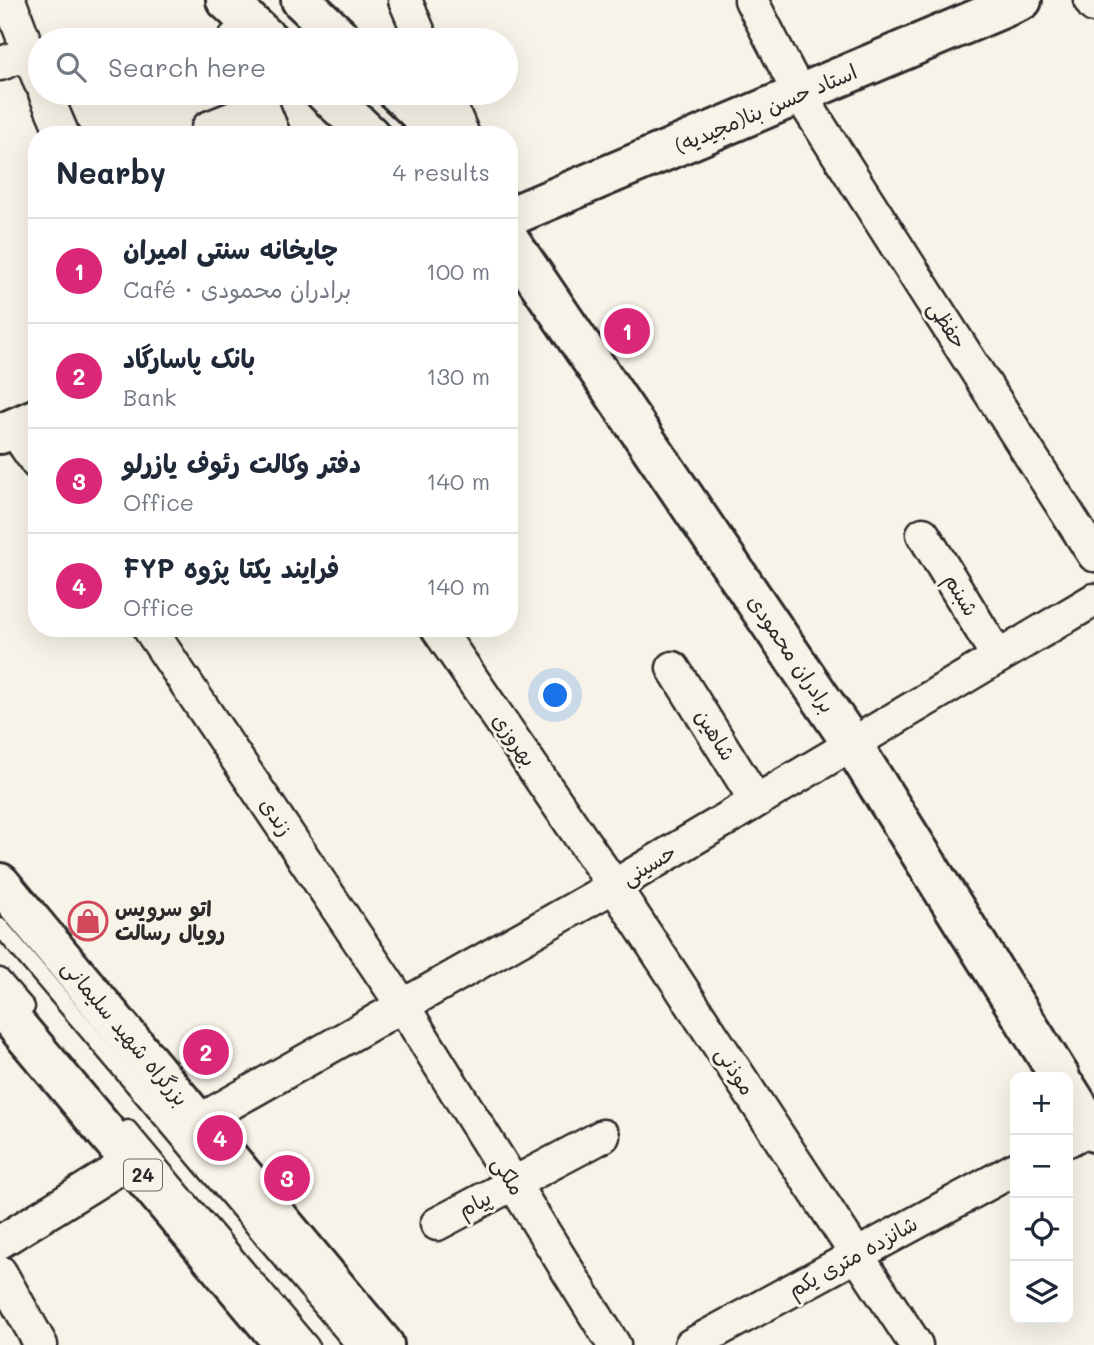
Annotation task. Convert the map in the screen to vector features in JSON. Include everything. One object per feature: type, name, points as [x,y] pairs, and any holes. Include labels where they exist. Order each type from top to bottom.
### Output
[{"type":"main road","points":[[226,0],[241,28]]},
{"type":"main road","points":[[301,0],[330,28]]},
{"type":"main road","name":"استاد حسن بنا(مجیدیه)","points":[[518,213],[1022,0]]},
{"type":"main road","points":[[338,105],[360,126]]},
{"type":"main road","points":[[411,105],[433,126]]},
{"type":"main road","name":"برادران محمودی","points":[[518,252],[852,744],[1057,1072]]},
{"type":"main road","name":"بزرگراه شهید سلیمانی","points":[[0,883],[384,1345]]},
{"type":"main road","name":"24","points":[[0,1006],[285,1345]]},
{"type":"main road","points":[[1073,1103],[1084,1133]]},
{"type":"street","points":[[9,0],[14,58],[28,71]]},
{"type":"street","points":[[405,0],[417,28]]},
{"type":"street","name":"حفظی","points":[[751,0],[800,95],[1094,555]]},
{"type":"street","points":[[1090,0],[1094,6]]},
{"type":"street","points":[[50,105],[59,126]]},
{"type":"street","points":[[450,105],[459,126]]},
{"type":"street","points":[[215,126],[265,111]]},
{"type":"street","points":[[17,426],[28,446]]},
{"type":"street","name":"شبنم","points":[[923,534],[998,657]]},
{"type":"street","name":"حسینی","points":[[199,1121],[614,886],[1094,600]]},
{"type":"street","name":"زندی","points":[[155,637],[403,1006]]},
{"type":"street","name":"بهروزی","points":[[443,637],[614,886]]},
{"type":"street","name":"شاهین","points":[[673,668],[756,801]]},
{"type":"street","name":"موذنی","points":[[614,886],[916,1345]]},
{"type":"street","name":"ملکی","points":[[403,1006],[614,1345]]},
{"type":"street","points":[[513,1184],[603,1136]]},
{"type":"street","points":[[0,1242],[131,1161]]},
{"type":"street","name":"شانزده متری یکم","points":[[691,1345],[1010,1172]]},
{"type":"street","name":"پیام","points":[[437,1224],[513,1184]]},
{"type":"street","points":[[0,1272],[41,1345]]},
{"type":"lane","points":[[0,928],[354,1345]]},
{"type":"lane","points":[[0,977],[39,1023]]},
{"type":"lane","points":[[116,1115],[310,1345]]},
{"type":"place","name":"چایخانه سنتی امیران","points":[[627,331]]},
{"type":"place","name":"اتو سرویس رویال رسالت","points":[[88,921]]},
{"type":"place","name":"بانک پاسارگاد","points":[[206,1052]]},
{"type":"place","name":"FYP فرایند یکتا پژوه","points":[[220,1138]]},
{"type":"place","name":"دفتر وکالت رئوف یازرلو","points":[[287,1178]]}]
